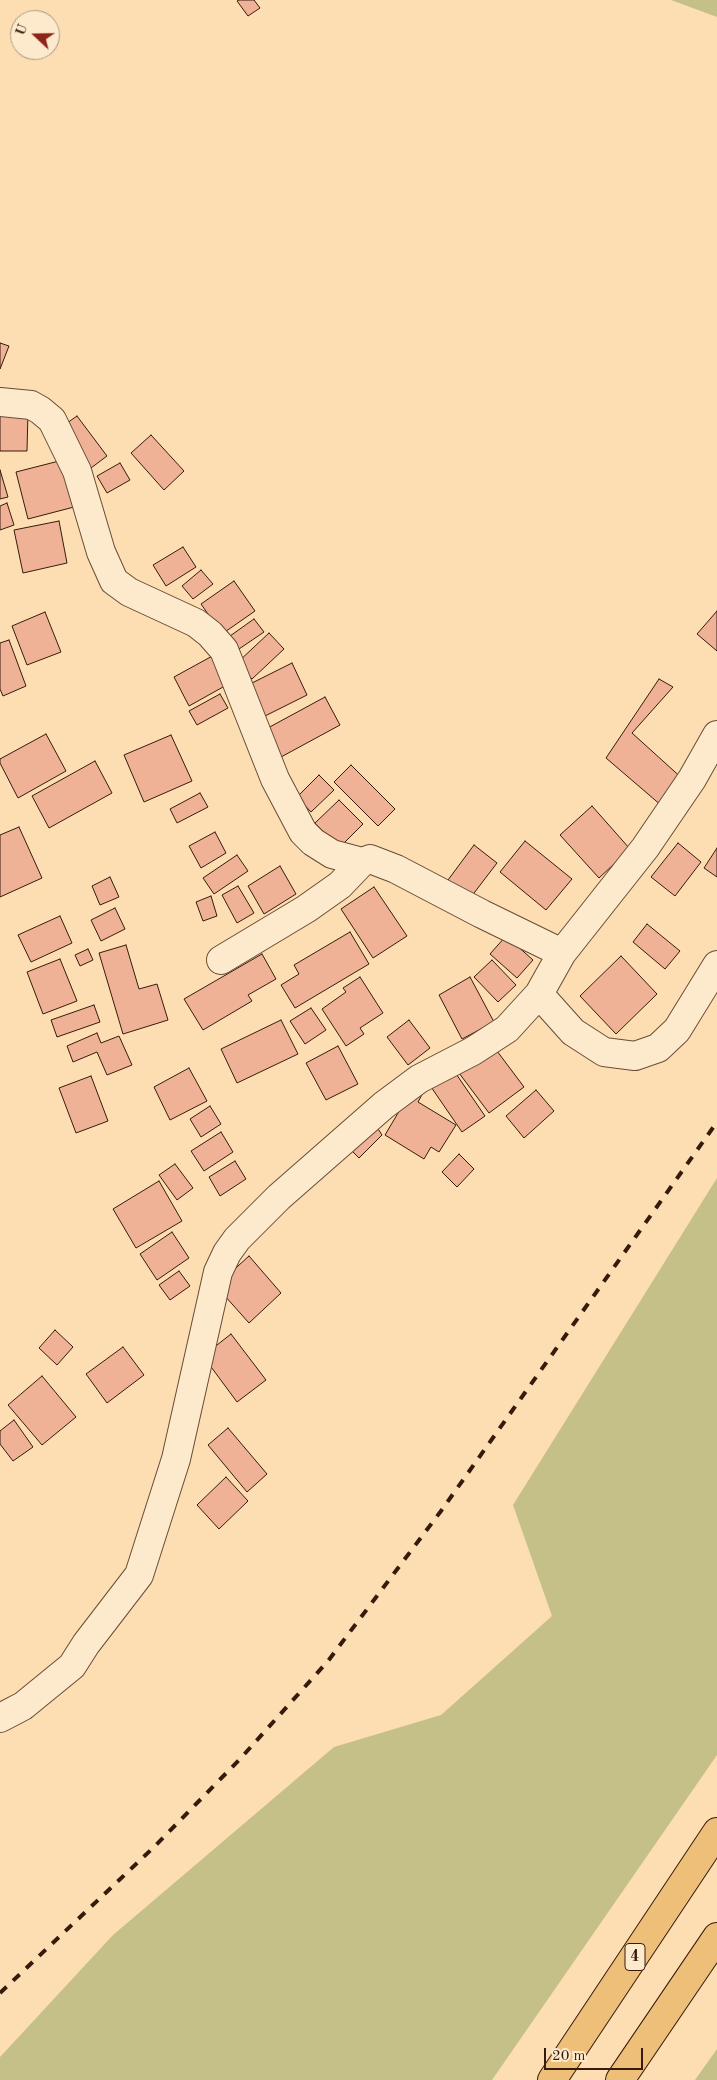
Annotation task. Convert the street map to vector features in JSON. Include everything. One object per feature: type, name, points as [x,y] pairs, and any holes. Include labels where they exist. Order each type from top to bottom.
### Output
[{"type":"highway","name":"4","points":[[552,2080],[717,1832]]},
{"type":"highway","points":[[620,2080],[717,1937]]},
{"type":"street","points":[[0,402],[31,405],[52,420],[76,471],[101,552],[114,581],[128,592],[196,623],[210,634],[224,650],[275,779],[303,832],[313,842],[332,854],[362,862]]},
{"type":"street","points":[[0,1718],[22,1706],[72,1666],[86,1644],[139,1574],[176,1459],[218,1272],[227,1253],[237,1239],[279,1197],[338,1147],[361,1123],[419,1079],[472,1051],[507,1029],[539,994],[562,953],[645,848],[692,779],[717,735]]},
{"type":"street","points":[[221,960],[258,939],[340,885],[362,862],[370,859],[382,862],[562,953]]},
{"type":"street","points":[[539,994],[573,1032],[580,1037],[604,1052],[635,1056],[658,1048],[677,1030],[717,965]]},
{"type":"shaded area","points":[[671,0],[717,0],[717,17]]},
{"type":"shaded area","points":[[717,1178],[717,1755],[492,2080],[0,2080],[0,2057],[113,1935],[334,1747],[441,1715],[552,1616],[513,1505]]},
{"type":"shaded area","points":[[717,2049],[717,2080],[695,2080]]},
{"type":"building","points":[[254,0],[260,8],[248,16],[237,1]]},
{"type":"building","points":[[0,343],[9,346],[0,369]]},
{"type":"building","points":[[0,412],[28,412],[27,451],[0,451]]},
{"type":"building","points":[[77,416],[107,456],[91,468],[60,428]]},
{"type":"building","points":[[151,435],[184,471],[164,490],[131,453]]},
{"type":"building","points":[[63,460],[74,507],[28,519],[16,472]]},
{"type":"building","points":[[120,463],[130,480],[107,493],[97,476]]},
{"type":"building","points":[[0,470],[8,497],[0,499]]},
{"type":"building","points":[[7,503],[14,525],[0,530],[0,506]]},
{"type":"building","points":[[59,521],[67,563],[23,573],[14,530]]},
{"type":"building","points":[[183,547],[196,567],[166,586],[153,565]]},
{"type":"building","points":[[201,570],[213,584],[193,599],[182,586]]},
{"type":"building","points":[[234,581],[255,611],[222,634],[201,604]]},
{"type":"building","points":[[717,611],[717,651],[697,634]]},
{"type":"building","points":[[45,612],[61,652],[27,665],[12,626]]},
{"type":"building","points":[[254,619],[264,632],[239,649],[230,636]]},
{"type":"building","points":[[269,633],[284,649],[252,679],[237,663]]},
{"type":"building","points":[[9,640],[26,686],[3,696],[0,689],[0,643]]},
{"type":"building","points":[[216,654],[232,682],[189,706],[174,677]]},
{"type":"building","points":[[292,663],[307,695],[265,716],[250,684]]},
{"type":"building","points":[[659,679],[673,687],[632,733],[685,781],[662,806],[606,758]]},
{"type":"building","points":[[220,694],[228,708],[197,725],[189,711]]},
{"type":"building","points":[[325,697],[340,725],[281,757],[266,729]]},
{"type":"building","points":[[46,734],[66,771],[18,798],[0,763],[0,759]]},
{"type":"building","points":[[171,735],[192,781],[144,802],[124,755]]},
{"type":"building","points":[[95,761],[112,793],[49,828],[32,796]]},
{"type":"building","points":[[351,765],[395,809],[378,826],[334,782]]},
{"type":"building","points":[[319,775],[334,790],[311,812],[297,797]]},
{"type":"building","points":[[200,793],[208,807],[177,823],[170,809]]},
{"type":"building","points":[[339,800],[363,824],[339,848],[315,823]]},
{"type":"building","points":[[592,806],[630,849],[599,878],[560,835]]},
{"type":"building","points":[[19,827],[42,878],[0,897],[0,835]]},
{"type":"building","points":[[215,832],[226,853],[201,868],[189,846]]},
{"type":"building","points":[[525,841],[572,879],[546,910],[500,872]]},
{"type":"building","points":[[678,843],[701,862],[675,896],[651,877]]},
{"type":"building","points":[[474,845],[497,863],[471,897],[448,880]]},
{"type":"building","points":[[717,848],[717,877],[704,868]]},
{"type":"building","points":[[237,855],[248,871],[214,894],[203,878]]},
{"type":"building","points":[[280,866],[296,894],[264,914],[248,886]]},
{"type":"building","points":[[110,877],[119,897],[100,905],[92,886]]},
{"type":"building","points":[[238,886],[254,913],[237,923],[222,895]]},
{"type":"building","points":[[374,887],[407,936],[373,958],[341,909]]},
{"type":"building","points":[[211,896],[217,916],[203,921],[196,902]]},
{"type":"building","points":[[115,908],[125,929],[101,941],[91,920]]},
{"type":"building","points":[[60,916],[72,943],[31,962],[18,935]]},
{"type":"building","points":[[647,924],[680,951],[665,969],[633,942]]},
{"type":"building","points":[[350,932],[369,964],[295,1008],[281,985],[299,974],[294,965]]},
{"type":"building","points":[[506,936],[533,960],[517,978],[490,954]]},
{"type":"building","points":[[126,945],[139,989],[157,984],[168,1020],[123,1034],[99,953]]},
{"type":"building","points":[[88,949],[93,960],[80,966],[75,955]]},
{"type":"building","points":[[262,954],[276,979],[248,995],[252,1001],[203,1030],[184,999]]},
{"type":"building","points":[[621,956],[657,994],[616,1034],[580,996]]},
{"type":"building","points":[[60,959],[77,1001],[43,1014],[27,972]]},
{"type":"building","points":[[492,960],[516,985],[498,1002],[474,977]]},
{"type":"building","points":[[360,977],[383,1013],[360,1028],[364,1034],[346,1046],[322,1009],[346,992],[343,988]]},
{"type":"building","points":[[470,977],[494,1022],[462,1039],[439,995]]},
{"type":"building","points":[[94,1005],[100,1022],[57,1037],[51,1020]]},
{"type":"building","points":[[311,1008],[326,1030],[305,1044],[290,1021]]},
{"type":"building","points":[[281,1020],[298,1054],[237,1083],[221,1049]]},
{"type":"building","points":[[409,1020],[430,1048],[408,1065],[387,1037]]},
{"type":"building","points":[[97,1033],[101,1043],[119,1036],[132,1065],[107,1075],[97,1052],[73,1062],[67,1046]]},
{"type":"building","points":[[338,1046],[358,1084],[326,1100],[306,1063]]},
{"type":"building","points":[[494,1047],[524,1087],[489,1113],[459,1073]]},
{"type":"building","points":[[189,1068],[207,1101],[170,1120],[154,1087]]},
{"type":"building","points":[[452,1068],[485,1116],[462,1132],[429,1084]]},
{"type":"building","points":[[91,1076],[108,1121],[76,1133],[59,1088]]},
{"type":"building","points":[[414,1086],[424,1091],[418,1102],[456,1125],[439,1152],[431,1147],[424,1159],[385,1135]]},
{"type":"building","points":[[536,1090],[554,1111],[524,1138],[506,1116]]},
{"type":"building","points":[[210,1106],[221,1124],[201,1137],[190,1119]]},
{"type":"building","points":[[373,1121],[382,1135],[359,1158],[347,1146]]},
{"type":"building","points":[[221,1132],[233,1152],[204,1171],[191,1151]]},
{"type":"building","points":[[459,1154],[474,1169],[457,1187],[442,1172]]},
{"type":"building","points":[[235,1161],[246,1179],[220,1196],[209,1177]]},
{"type":"building","points":[[175,1164],[193,1188],[177,1200],[159,1175]]},
{"type":"building","points":[[159,1181],[182,1221],[136,1248],[113,1209]]},
{"type":"building","points":[[172,1232],[189,1258],[157,1280],[140,1254]]},
{"type":"building","points":[[249,1256],[281,1293],[249,1323],[216,1286]]},
{"type":"building","points":[[179,1271],[190,1286],[170,1300],[159,1285]]},
{"type":"building","points":[[55,1330],[73,1347],[57,1365],[39,1348]]},
{"type":"building","points":[[231,1334],[266,1380],[237,1402],[203,1356]]},
{"type":"building","points":[[123,1347],[144,1375],[107,1403],[86,1374]]},
{"type":"building","points":[[42,1376],[76,1417],[42,1445],[8,1405]]},
{"type":"building","points":[[14,1420],[33,1447],[13,1461],[0,1444],[0,1431]]},
{"type":"building","points":[[228,1428],[267,1474],[247,1492],[208,1445]]},
{"type":"building","points":[[226,1477],[248,1501],[219,1529],[197,1505]]},
{"type":"railway","points":[[0,1993],[154,1847],[240,1759],[328,1661],[441,1511],[717,1122]]}]
